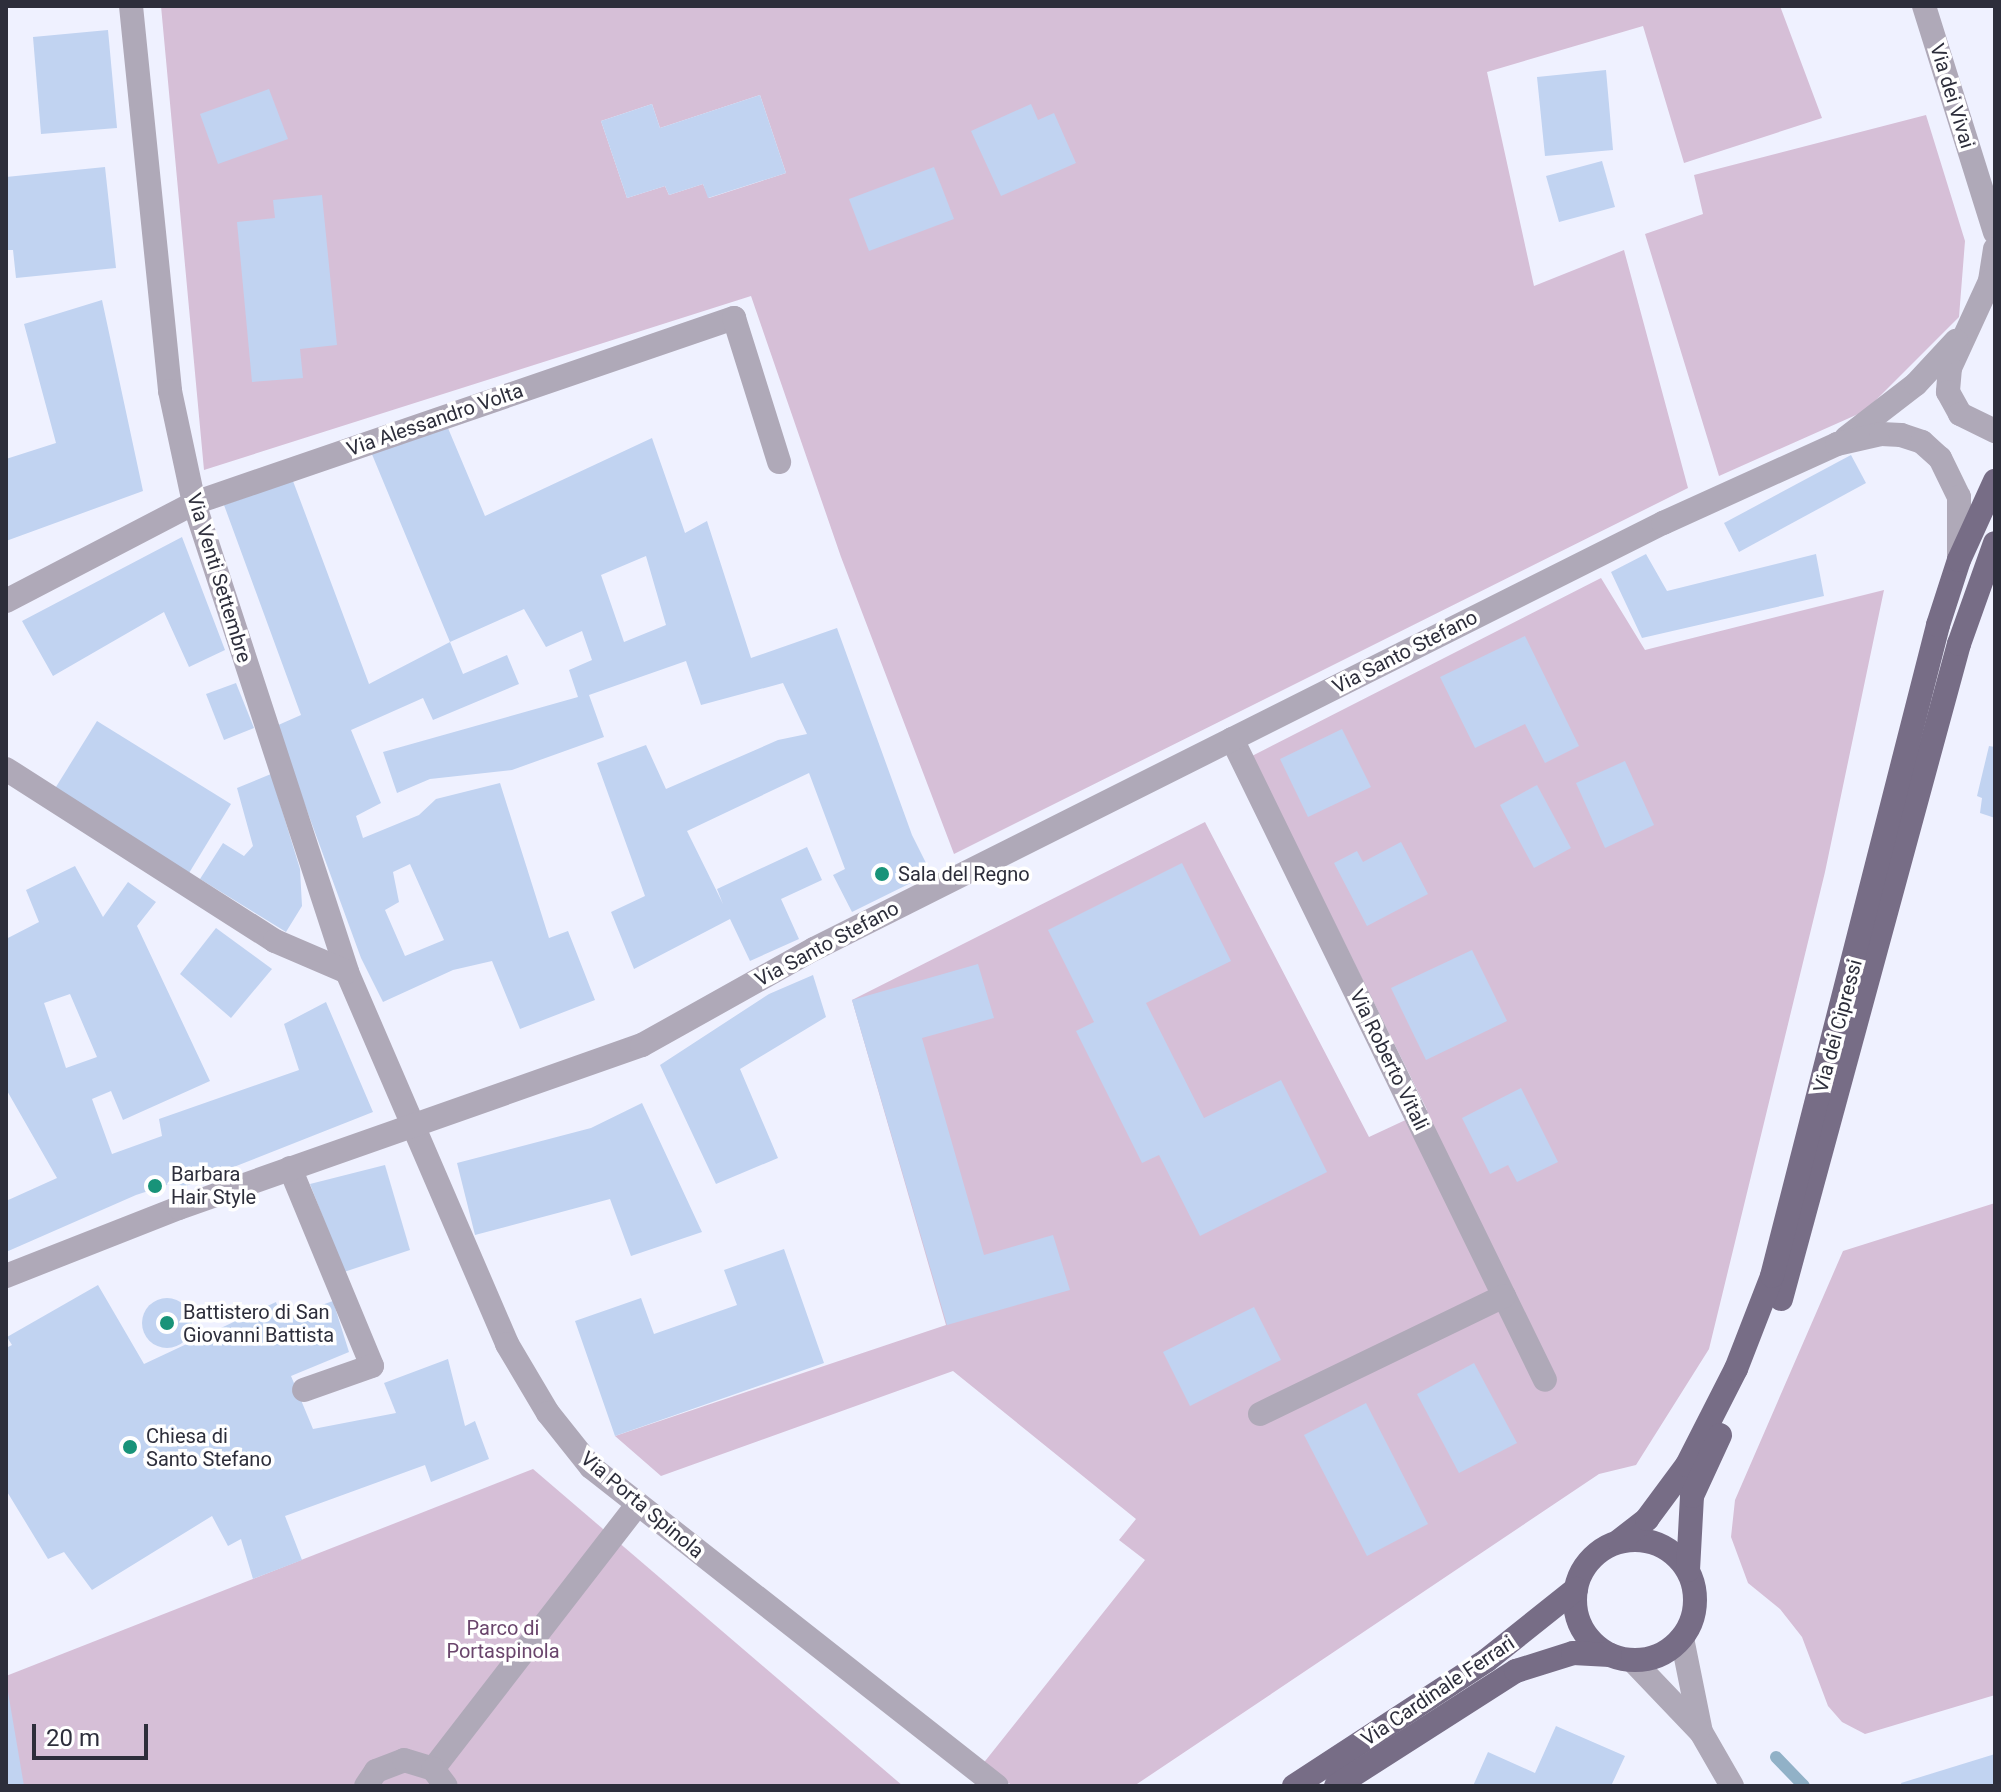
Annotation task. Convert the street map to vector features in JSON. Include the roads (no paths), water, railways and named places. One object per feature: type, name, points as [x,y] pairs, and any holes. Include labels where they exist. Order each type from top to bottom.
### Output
[{"type":"main road","name":"Via dei Cipressi","points":[[1619,1541],[1676,1483],[1736,1369],[1772,1276],[1959,560],[1995,481]]},
{"type":"main road","name":"Via dei Cipressi","points":[[1688,1570],[1692,1496],[1750,1376],[1799,1247],[1959,644],[1995,543]]},
{"type":"main road","points":[[1619,1541],[1651,1541],[1678,1557],[1688,1570],[1696,1607],[1682,1638],[1652,1659],[1622,1658],[1582,1628],[1576,1589],[1595,1554],[1619,1541]]},
{"type":"main road","name":"Via Cardinale Ferrari","points":[[1294,1786],[1512,1642],[1576,1589]]},
{"type":"main road","name":"Via Cardinale Ferrari","points":[[1336,1786],[1516,1671],[1573,1653],[1622,1658]]},
{"type":"street","name":"Via Venti Settembre","points":[[131,6],[170,391],[194,503],[347,972],[412,1124]]},
{"type":"street","name":"Via dei Vivai","points":[[1924,6],[1995,232]]},
{"type":"street","points":[[1995,249],[1990,281],[1950,368],[1948,392],[1960,414],[1995,431]]},
{"type":"street","name":"Via Alessandro Volta","points":[[6,601],[194,503],[734,318],[779,462]]},
{"type":"street","name":"Via Santo Stefano","points":[[1837,444],[1916,384],[1973,323]]},
{"type":"street","name":"Via Santo Stefano","points":[[6,1276],[290,1168],[642,1045],[814,949],[1663,523],[1837,444],[1881,434],[1901,435],[1922,442],[1940,458],[1959,497],[1959,560]]},
{"type":"street","name":"Via Roberto Vitali","points":[[1232,739],[1545,1380]]},
{"type":"street","points":[[6,769],[275,941],[347,972]]},
{"type":"street","name":"Via Porta Spinola","points":[[412,1124],[515,1361],[580,1455],[637,1505],[997,1786]]},
{"type":"street","points":[[290,1168],[372,1366],[304,1390]]},
{"type":"street","points":[[1260,1414],[1504,1296]]},
{"type":"street","points":[[366,1786],[389,1763],[404,1760],[440,1778],[637,1505]]},
{"type":"street","points":[[1682,1638],[1701,1732]]},
{"type":"street","points":[[1622,1658],[1701,1732],[1732,1786]]},
{"type":"waterway","points":[[1776,1757],[1804,1786]]},
{"type":"place","name":"Sala del Regno","points":[[882,874]]},
{"type":"place","name":"Barbara Hair Style","points":[[155,1186]]},
{"type":"place","name":"Battistero di San Giovanni Battista","points":[[167,1323]]},
{"type":"place","name":"Chiesa di Santo Stefano","points":[[130,1447]]},
{"type":"park label","name":"Parco di Portaspinola","points":[[503,1640]]}]
